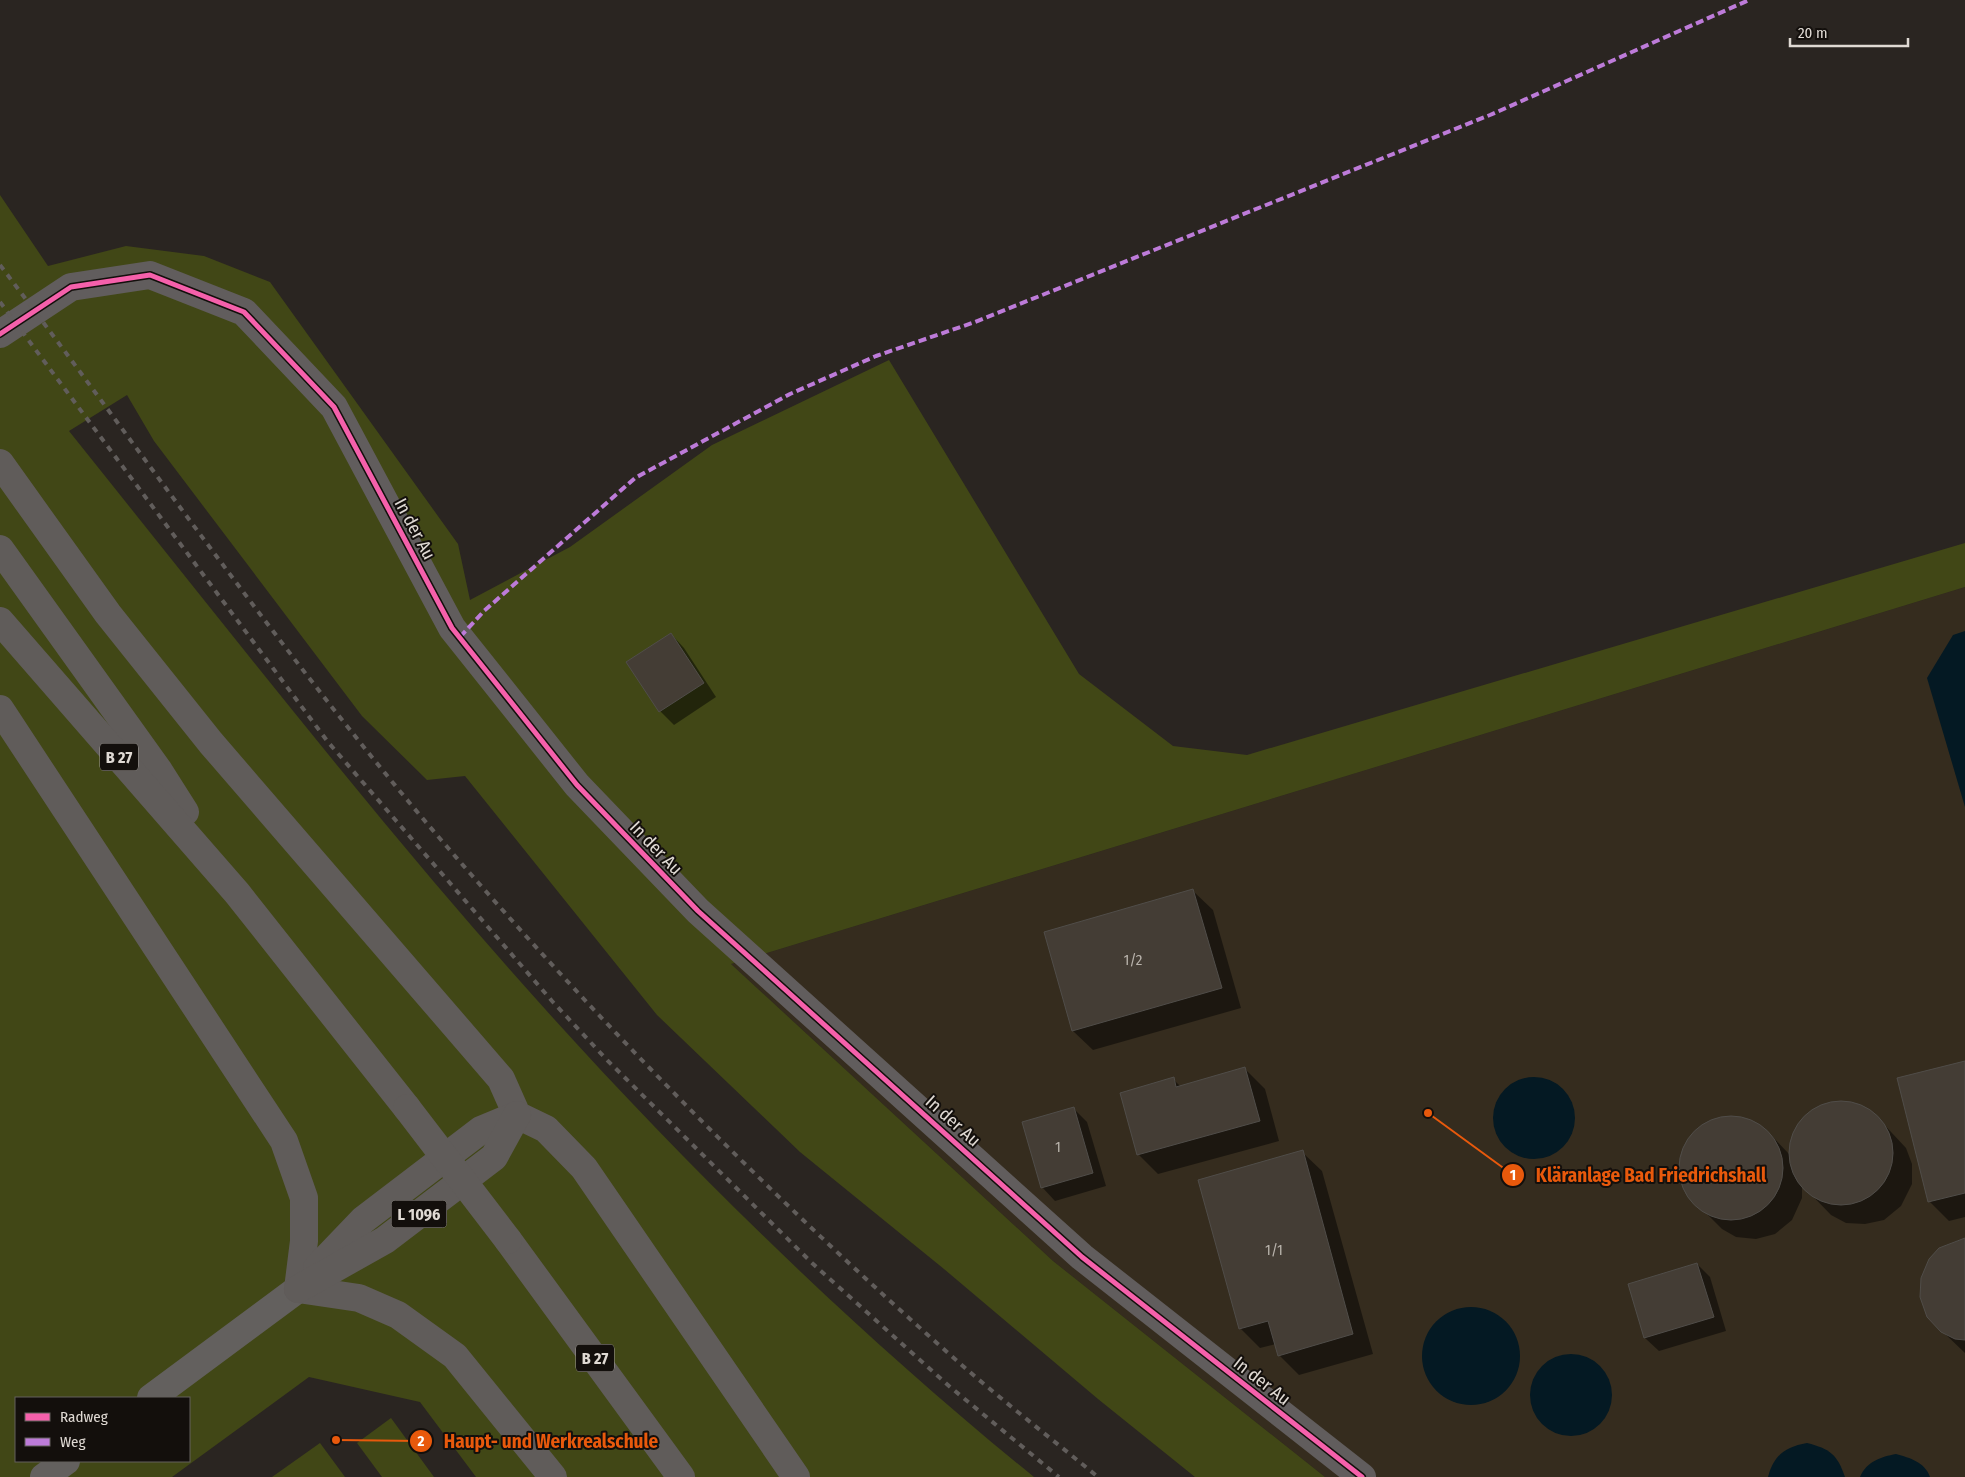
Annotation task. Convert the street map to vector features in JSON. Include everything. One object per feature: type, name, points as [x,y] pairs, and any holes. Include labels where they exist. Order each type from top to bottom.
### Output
[{"type":"highway","points":[[0,463],[108,614],[211,743],[501,1079],[517,1115],[546,1129],[584,1168],[796,1477]]},
{"type":"highway","name":"B 27","points":[[0,549],[159,771],[237,893]]},
{"type":"highway","name":"B 27","points":[[0,621],[237,893],[407,1108],[508,1240],[681,1477]]},
{"type":"highway","points":[[0,710],[284,1141],[304,1198],[304,1240],[298,1289],[359,1298],[398,1315],[455,1356],[553,1477]]},
{"type":"highway","name":"L 1096","points":[[298,1289],[385,1240],[494,1157],[517,1115]]},
{"type":"main road","name":"L 1096","points":[[151,1397],[298,1289]]},
{"type":"main road","points":[[44,1477],[65,1462]]},
{"type":"street","name":"In der Au","points":[[0,334],[71,287],[150,275],[244,312],[334,407],[452,628],[577,785],[698,911],[1082,1257],[1362,1477]]},
{"type":"shaded area","points":[[1965,587],[1965,1477],[1325,1477],[1053,1261],[731,964]]},
{"type":"green space","points":[[0,195],[48,266],[126,246],[204,256],[270,282],[458,544],[470,600],[570,547],[712,445],[889,360],[1079,674],[1173,746],[1247,755],[1965,543],[1965,587],[731,964],[1053,1261],[1325,1477],[1195,1477],[800,1152],[657,1015],[465,776],[427,780],[362,716],[154,441],[127,395],[69,431],[387,826],[503,962],[574,1041],[720,1194],[874,1340],[1034,1477],[476,1477],[420,1402],[309,1377],[172,1477],[0,1477]]},
{"type":"green space","points":[[391,1418],[434,1477],[382,1477],[357,1443]]},
{"type":"green space","points":[[320,1443],[345,1477],[272,1477]]},
{"type":"water","points":[[1965,631],[1965,807],[1927,678],[1953,635]]},
{"type":"water","points":[[1526,1077],[1542,1077],[1557,1084],[1568,1095],[1575,1110],[1572,1134],[1563,1147],[1542,1159],[1526,1159],[1511,1152],[1500,1141],[1493,1126],[1493,1110],[1500,1095],[1511,1084]]},
{"type":"water","points":[[1471,1307],[1490,1311],[1506,1321],[1516,1337],[1520,1356],[1516,1375],[1506,1391],[1490,1401],[1471,1405],[1452,1401],[1436,1391],[1426,1375],[1422,1356],[1426,1337],[1436,1321],[1452,1311]]},
{"type":"water","points":[[1563,1354],[1579,1354],[1594,1361],[1605,1372],[1612,1387],[1609,1411],[1600,1424],[1579,1436],[1563,1436],[1548,1429],[1537,1418],[1530,1403],[1530,1387],[1537,1372],[1548,1361]]},
{"type":"water","points":[[1807,1443],[1827,1450],[1832,1454],[1839,1463],[1845,1477],[1768,1477],[1770,1469],[1782,1453],[1792,1447]]},
{"type":"water","points":[[1896,1454],[1921,1464],[1930,1477],[1860,1477],[1871,1463],[1880,1458]]},
{"type":"building","points":[[671,633],[704,683],[659,712],[626,662]]},
{"type":"building","points":[[1193,889],[1222,988],[1072,1031],[1044,932]]},
{"type":"building","points":[[1965,1061],[1965,1193],[1928,1202],[1897,1078]]},
{"type":"building","points":[[1245,1067],[1260,1121],[1137,1155],[1120,1093],[1174,1077],[1176,1087]]},
{"type":"building","points":[[1841,1101],[1861,1105],[1878,1116],[1889,1133],[1893,1153],[1889,1173],[1878,1190],[1861,1201],[1841,1205],[1821,1201],[1804,1190],[1793,1173],[1789,1153],[1793,1133],[1804,1116],[1821,1105]]},
{"type":"building","points":[[1074,1107],[1093,1173],[1041,1188],[1022,1122]]},
{"type":"building","points":[[1731,1116],[1751,1120],[1768,1131],[1779,1148],[1783,1168],[1779,1188],[1768,1205],[1751,1216],[1731,1220],[1711,1216],[1694,1205],[1683,1188],[1679,1168],[1683,1148],[1694,1131],[1711,1120]]},
{"type":"building","points":[[1303,1150],[1353,1334],[1278,1356],[1268,1321],[1239,1329],[1198,1180]]},
{"type":"building","points":[[1965,1238],[1965,1340],[1955,1339],[1941,1332],[1927,1317],[1920,1297],[1921,1278],[1929,1259],[1939,1248]]},
{"type":"building","points":[[1697,1263],[1714,1317],[1644,1338],[1628,1284]]},
{"type":"railway","points":[[0,265],[323,696],[436,834],[498,905],[625,1043],[757,1176],[825,1241],[964,1367],[1098,1477]]},
{"type":"railway","points":[[0,302],[328,742],[552,1001],[608,1061],[812,1263],[949,1386],[1059,1477]]},
{"type":"marked path","points":[[460,637],[484,611],[635,478],[790,394],[876,356],[975,322],[1490,115],[1749,0]]},
{"type":"cycle path","points":[[0,334],[71,287],[150,275],[244,312],[334,407],[452,628],[577,785],[698,911],[1082,1257],[1362,1477]]},
{"type":"place","name":"Kläranlage Bad Friedrichshall","points":[[1428,1113]]},
{"type":"place","name":"Haupt- und Werkrealschule","points":[[336,1440]]}]
